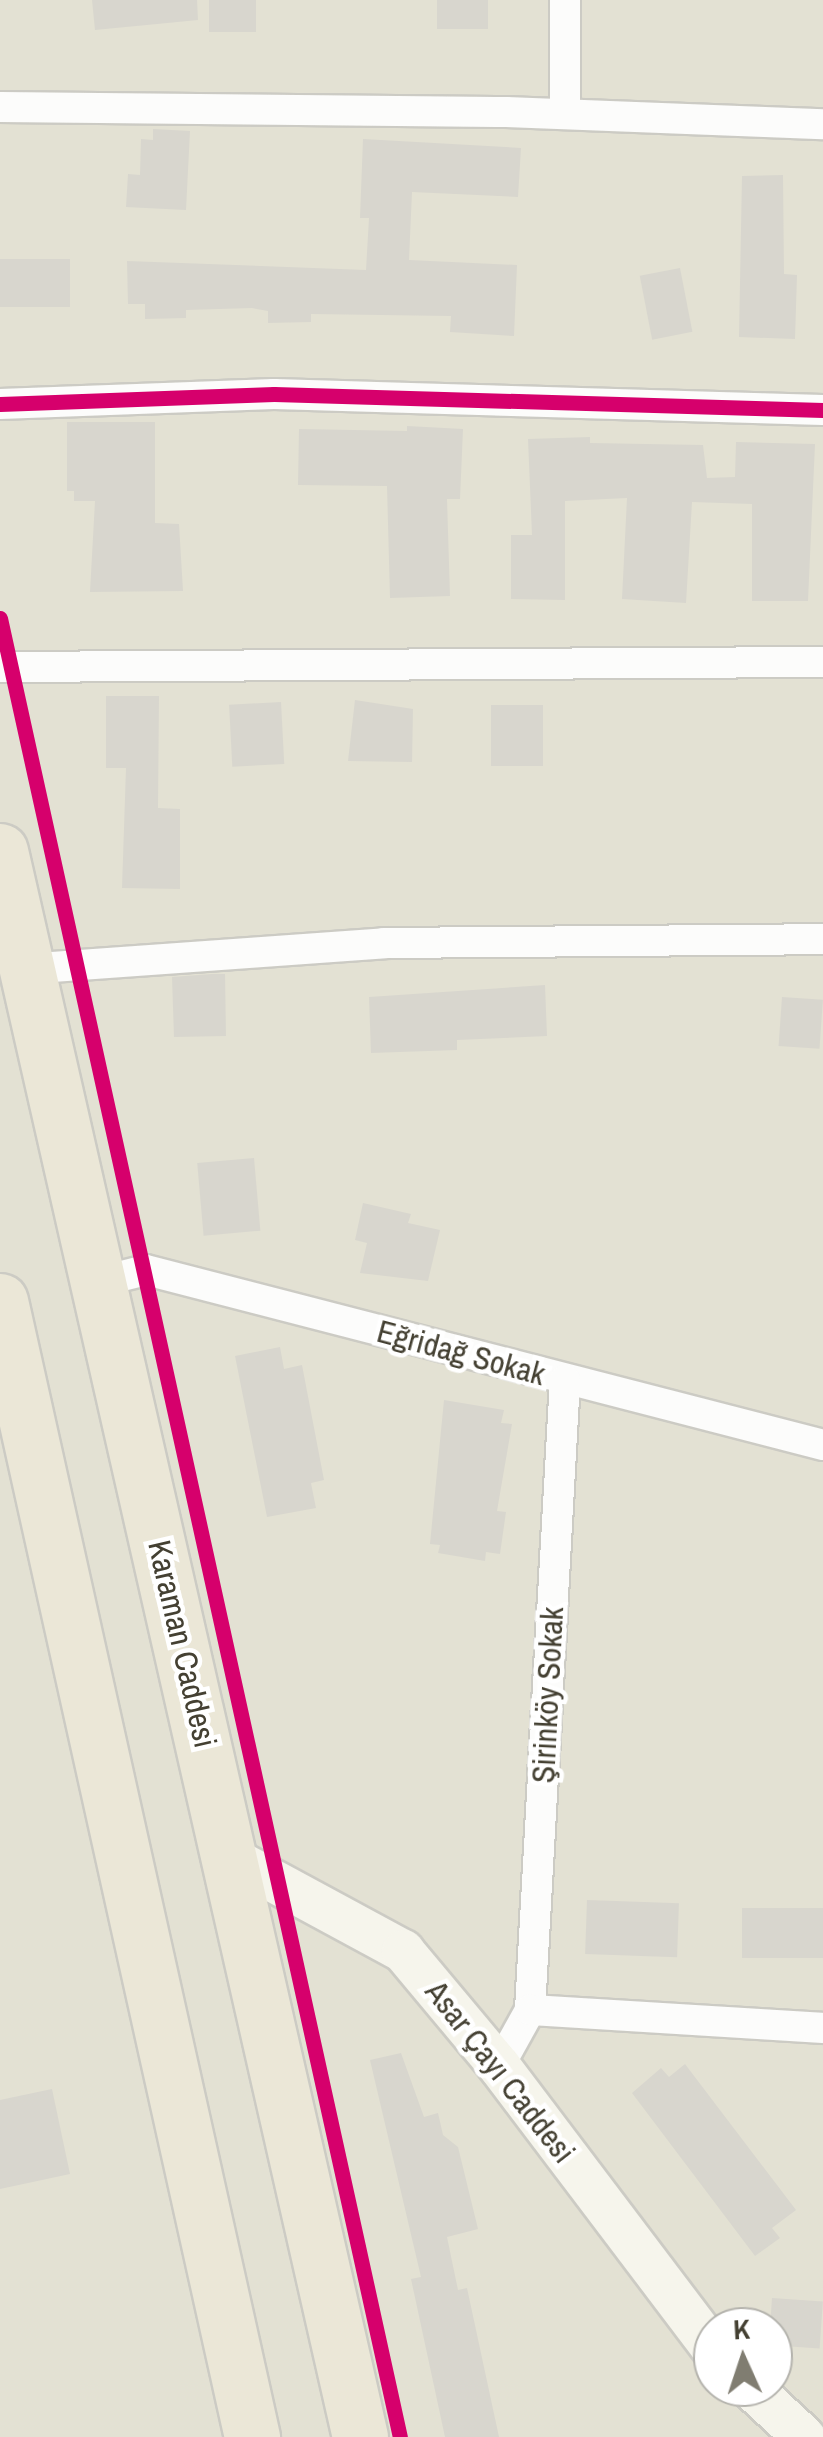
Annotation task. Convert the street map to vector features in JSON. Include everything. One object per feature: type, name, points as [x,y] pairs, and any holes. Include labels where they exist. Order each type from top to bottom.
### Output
[{"type":"highway","name":"Karaman Caddesi","points":[[0,851],[360,2437]]},
{"type":"highway","points":[[0,1302],[252,2437]]},
{"type":"street","points":[[565,0],[565,114]]},
{"type":"street","points":[[0,107],[565,114],[823,124]]},
{"type":"street","points":[[0,404],[274,394],[823,410]]},
{"type":"street","points":[[0,667],[823,662]]},
{"type":"street","points":[[25,969],[384,944],[823,939]]},
{"type":"street","name":"Eğridağ Sokak","points":[[98,1282],[146,1270],[823,1445]]},
{"type":"street","name":"Şirinköy Sokak","points":[[530,2010],[565,1380]]},
{"type":"street","name":"Asar Çayı Caddesi","points":[[231,1858],[403,1951],[500,2066],[693,2322]]},
{"type":"street","points":[[500,2066],[530,2010],[823,2028]]},
{"type":"street","points":[[772,2407],[804,2437]]},
{"type":"shaded area","points":[[0,0],[823,0],[823,2437],[0,2437]]},
{"type":"building","points":[[92,0],[197,0],[198,20],[95,30]]},
{"type":"building","points":[[209,0],[256,0],[256,32],[209,32]]},
{"type":"building","points":[[437,0],[488,0],[488,29],[437,29]]},
{"type":"building","points":[[153,129],[190,131],[186,210],[126,207],[128,174],[140,175],[141,139],[153,140]]},
{"type":"building","points":[[363,139],[521,148],[518,197],[412,192],[409,260],[517,265],[514,336],[450,332],[451,316],[311,314],[311,322],[268,323],[268,311],[252,308],[186,310],[186,318],[145,319],[145,304],[128,304],[127,261],[366,270],[369,218],[360,218]]},
{"type":"building","points":[[783,175],[784,274],[797,275],[795,339],[739,337],[742,176]]},
{"type":"building","points":[[0,259],[70,259],[70,307],[0,307]]},
{"type":"building","points":[[680,268],[692,332],[652,340],[640,276]]},
{"type":"building","points":[[67,422],[155,422],[155,523],[179,524],[183,591],[90,592],[95,501],[74,501],[74,491],[67,491]]},
{"type":"building","points":[[407,426],[463,429],[460,499],[447,499],[450,596],[390,598],[387,486],[298,485],[299,429],[407,431]]},
{"type":"building","points":[[590,437],[590,443],[703,445],[707,478],[735,477],[736,442],[815,444],[808,601],[752,601],[752,504],[692,502],[686,603],[622,599],[627,498],[565,501],[565,600],[511,599],[511,535],[532,535],[528,439]]},
{"type":"building","points":[[106,696],[159,696],[158,808],[180,809],[180,889],[122,888],[126,768],[106,768]]},
{"type":"building","points":[[355,700],[413,709],[412,762],[348,761]]},
{"type":"building","points":[[281,702],[284,764],[232,767],[229,705]]},
{"type":"building","points":[[491,705],[543,705],[543,766],[491,766]]},
{"type":"building","points":[[225,974],[226,1036],[174,1037],[172,977]]},
{"type":"building","points":[[545,985],[547,1036],[457,1040],[457,1050],[371,1053],[369,997]]},
{"type":"building","points":[[782,997],[823,1000],[819,1049],[779,1046]]},
{"type":"building","points":[[254,1158],[260,1231],[204,1236],[197,1163]]},
{"type":"building","points":[[363,1203],[411,1214],[408,1223],[440,1230],[428,1281],[360,1273],[367,1243],[355,1240]]},
{"type":"building","points":[[280,1347],[284,1369],[302,1365],[324,1480],[311,1483],[316,1508],[267,1517],[235,1356]]},
{"type":"building","points":[[444,1400],[504,1410],[501,1423],[512,1424],[497,1511],[506,1512],[500,1554],[486,1552],[485,1561],[438,1553],[440,1545],[430,1544]]},
{"type":"building","points":[[587,1900],[679,1903],[677,1957],[585,1954]]},
{"type":"building","points":[[742,1908],[823,1908],[823,1958],[742,1958]]},
{"type":"building","points":[[401,2053],[424,2117],[438,2113],[443,2135],[458,2147],[478,2229],[447,2237],[458,2290],[467,2288],[499,2437],[445,2437],[411,2279],[421,2277],[370,2060]]},
{"type":"building","points":[[685,2064],[796,2210],[772,2228],[780,2238],[755,2256],[632,2093],[661,2068],[669,2077]]},
{"type":"building","points":[[52,2089],[70,2174],[0,2189],[0,2100]]},
{"type":"building","points":[[772,2298],[823,2302],[820,2348],[793,2347],[793,2307],[771,2307]]},
{"type":"cycle path","points":[[0,404],[274,394],[823,410]]},
{"type":"cycle path","points":[[0,618],[400,2437]]}]
